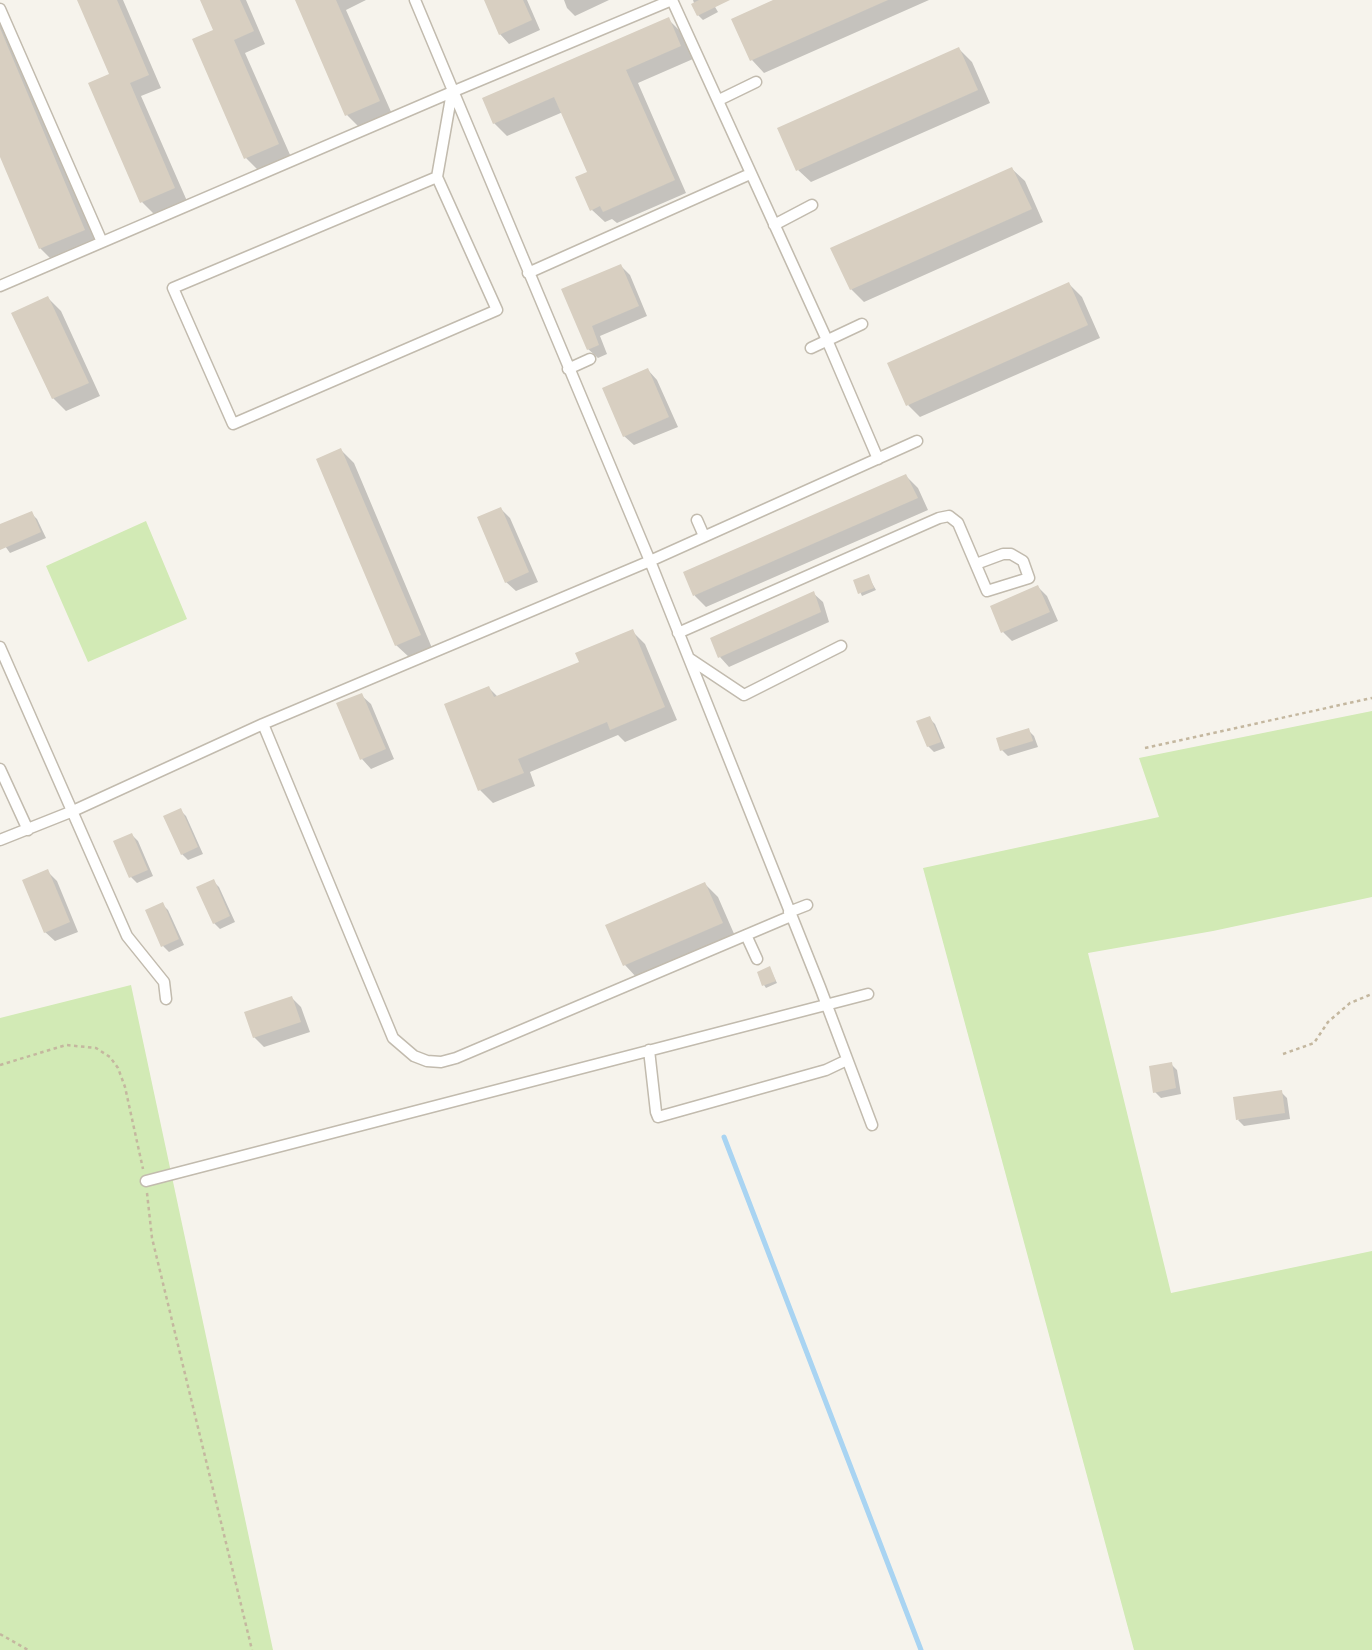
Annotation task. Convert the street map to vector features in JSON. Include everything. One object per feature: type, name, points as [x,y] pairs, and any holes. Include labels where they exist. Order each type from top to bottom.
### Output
[{"type":"lane","points":[[415,0],[650,561],[872,1125]]},
{"type":"lane","points":[[0,286],[672,0],[827,340],[878,459]]},
{"type":"lane","points":[[0,9],[102,242]]},
{"type":"lane","points":[[719,100],[756,82]]},
{"type":"lane","points":[[437,177],[173,288],[233,424],[497,310],[437,177],[452,92]]},
{"type":"lane","points":[[528,273],[750,174]]},
{"type":"lane","points":[[774,225],[812,205]]},
{"type":"lane","points":[[811,348],[862,324]]},
{"type":"lane","points":[[568,369],[590,359]]},
{"type":"lane","points":[[0,840],[73,811],[263,724],[650,561],[917,441]]},
{"type":"lane","points":[[678,633],[939,518],[949,516],[958,523],[987,592],[1029,578],[1023,561],[1011,554],[1003,554],[976,564]]},
{"type":"lane","points":[[697,520],[704,536]]},
{"type":"lane","points":[[689,658],[744,695],[841,646]]},
{"type":"lane","points":[[0,647],[127,936],[163,982],[166,999]]},
{"type":"lane","points":[[263,724],[393,1038],[414,1056],[426,1061],[441,1062],[456,1058],[746,935],[807,905]]},
{"type":"lane","points":[[0,769],[27,830]]},
{"type":"lane","points":[[746,935],[757,959]]},
{"type":"lane","points":[[146,1181],[868,993]]},
{"type":"lane","points":[[649,1050],[658,1117],[813,1074],[848,1060]]},
{"type":"path","points":[[1145,748],[1372,698]]},
{"type":"path","points":[[1283,1054],[1314,1042],[1328,1022],[1350,1003],[1372,994]]},
{"type":"path","points":[[0,1065],[65,1045],[96,1048],[110,1057],[118,1068],[125,1087],[146,1181],[152,1238],[253,1650]]},
{"type":"path","points":[[0,1634],[28,1650]]},
{"type":"green space","points":[[146,521],[187,619],[88,662],[46,566]]},
{"type":"green space","points":[[1372,711],[1372,897],[1213,931],[1088,953],[1171,1293],[1372,1251],[1372,1650],[1134,1650],[923,868],[1159,817],[1139,758]]},
{"type":"green space","points":[[131,985],[273,1650],[0,1650],[0,1018]]},
{"type":"building","points":[[77,0],[117,0],[149,75],[130,83],[175,188],[140,203],[88,83],[109,74]]},
{"type":"building","points":[[200,0],[240,0],[254,31],[234,40],[279,144],[244,159],[192,39],[213,30]]},
{"type":"building","points":[[295,0],[336,0],[380,101],[345,116]]},
{"type":"building","points":[[484,0],[523,0],[532,20],[499,35]]},
{"type":"building","points":[[699,0],[730,0],[697,16],[691,4]]},
{"type":"building","points":[[773,0],[888,0],[750,61],[731,19]]},
{"type":"building","points":[[669,17],[681,46],[626,70],[675,180],[603,212],[600,206],[590,211],[575,177],[587,172],[554,97],[493,124],[482,98]]},
{"type":"building","points":[[0,28],[85,230],[39,249],[0,157]]},
{"type":"building","points":[[959,47],[978,90],[796,171],[777,128]]},
{"type":"building","points":[[1012,167],[1032,209],[850,290],[830,248]]},
{"type":"building","points":[[621,264],[639,306],[592,326],[599,345],[587,350],[561,289]]},
{"type":"building","points":[[1069,282],[1088,325],[906,406],[887,363]]},
{"type":"building","points":[[48,296],[89,383],[52,399],[11,313]]},
{"type":"building","points":[[648,368],[669,417],[623,437],[602,388]]},
{"type":"building","points":[[341,448],[421,635],[395,646],[316,459]]},
{"type":"building","points":[[906,474],[918,498],[693,596],[683,572]]},
{"type":"building","points":[[501,507],[529,572],[505,583],[477,517]]},
{"type":"building","points":[[32,511],[41,532],[0,550],[0,524]]},
{"type":"building","points":[[869,574],[874,588],[858,594],[853,580]]},
{"type":"building","points":[[1038,585],[1050,612],[1001,633],[990,606]]},
{"type":"building","points":[[814,591],[821,612],[718,658],[710,638]]},
{"type":"building","points":[[633,629],[665,707],[610,730],[607,722],[518,759],[524,773],[478,791],[444,704],[489,686],[494,697],[579,662],[575,653]]},
{"type":"building","points":[[362,693],[386,749],[360,760],[336,703]]},
{"type":"building","points":[[930,716],[941,742],[927,747],[916,721]]},
{"type":"building","points":[[1029,728],[1033,741],[1000,751],[996,738]]},
{"type":"building","points":[[181,808],[198,847],[181,855],[163,816]]},
{"type":"building","points":[[132,833],[148,870],[129,878],[113,841]]},
{"type":"building","points":[[48,869],[70,922],[44,933],[22,880]]},
{"type":"building","points":[[214,879],[230,916],[213,924],[196,887]]},
{"type":"building","points":[[705,882],[723,923],[623,966],[605,925]]},
{"type":"building","points":[[163,902],[179,939],[161,947],[145,910]]},
{"type":"building","points":[[770,966],[776,981],[762,986],[757,972]]},
{"type":"building","points":[[292,996],[301,1022],[253,1038],[244,1012]]},
{"type":"building","points":[[1172,1062],[1176,1088],[1153,1093],[1149,1066]]},
{"type":"building","points":[[1282,1090],[1285,1113],[1236,1120],[1233,1097]]},
{"type":"waterway","points":[[724,1137],[921,1650]]}]
